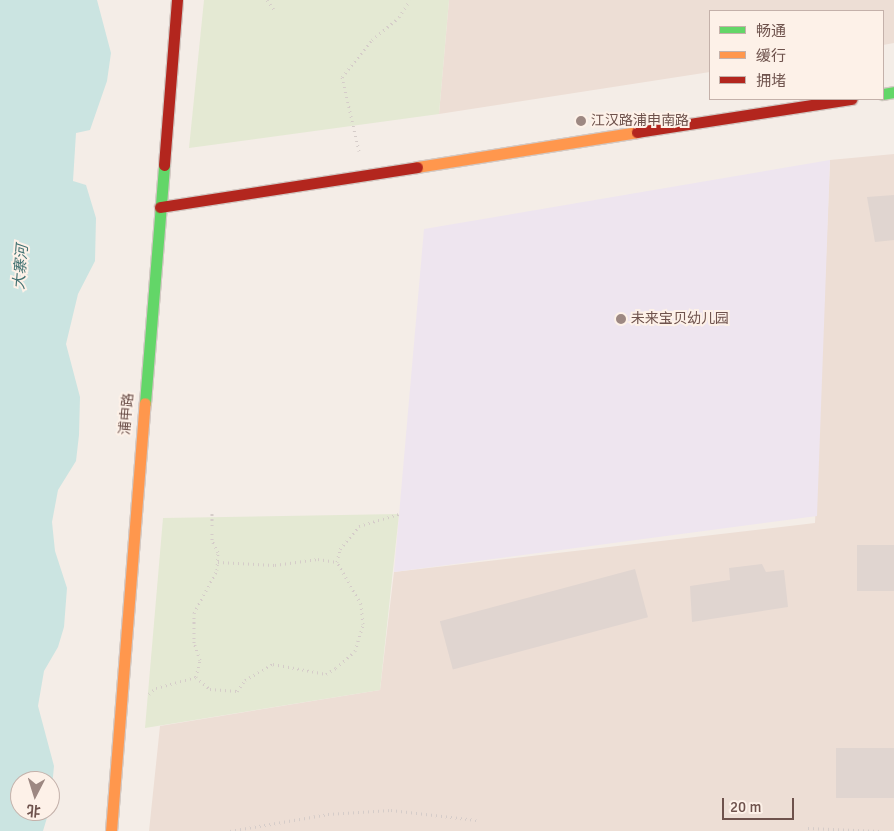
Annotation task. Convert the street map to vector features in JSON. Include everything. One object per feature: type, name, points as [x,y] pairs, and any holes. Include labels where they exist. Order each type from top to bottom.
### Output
[{"type":"street","name":"浦申路","points":[[111,831],[177,0]]},
{"type":"street","points":[[160,207],[845,100]]},
{"type":"path","points":[[267,0],[275,11]]},
{"type":"path","points":[[361,157],[342,77],[410,0]]},
{"type":"path","points":[[196,677],[200,660],[194,643],[194,613],[217,570],[218,562],[212,540],[212,511]]},
{"type":"path","points":[[337,562],[347,536],[359,526],[400,514]]},
{"type":"path","points":[[218,562],[275,565],[318,559],[337,562]]},
{"type":"path","points":[[140,700],[156,688],[196,677],[223,693],[237,691],[245,680],[273,664],[326,674],[336,668],[355,651],[363,624],[361,604],[337,562]]},
{"type":"path","points":[[230,831],[328,814],[391,810],[476,820]]},
{"type":"path","points":[[808,828],[881,831]]},
{"type":"shaded area","points":[[449,0],[894,0],[894,43],[884,45],[884,10],[709,10],[709,72],[439,114]]},
{"type":"shaded area","points":[[894,154],[894,831],[149,831],[160,726],[380,690],[394,572],[815,523],[830,160]]},
{"type":"shaded area","name":"未来宝贝幼儿园","points":[[830,160],[817,516],[394,572],[424,229]]},
{"type":"green space","points":[[204,0],[449,0],[439,114],[189,148]]},
{"type":"green space","points":[[399,514],[380,690],[145,728],[163,518]]},
{"type":"water","name":"大寨河","points":[[0,0],[97,0],[111,53],[107,81],[90,130],[76,133],[73,181],[86,185],[96,218],[95,261],[78,294],[66,344],[80,397],[79,435],[76,461],[58,490],[52,522],[55,551],[67,588],[64,627],[58,647],[44,671],[38,706],[54,766],[54,771],[10,771],[10,821],[46,821],[43,831],[0,831]]},
{"type":"building","points":[[894,195],[894,240],[875,242],[867,197]]},
{"type":"building","points":[[857,545],[894,545],[894,591],[857,591]]},
{"type":"building","points":[[762,564],[766,572],[784,570],[788,607],[692,622],[690,586],[730,580],[729,568]]},
{"type":"building","points":[[635,569],[648,617],[453,670],[440,621]]},
{"type":"building","points":[[836,748],[894,748],[894,798],[836,798]]},
{"type":"traffic: fast","points":[[884,94],[894,92]]},
{"type":"traffic: fast","points":[[145,403],[164,165]]},
{"type":"traffic: slow","points":[[417,167],[637,132]]},
{"type":"traffic: slow","points":[[111,831],[145,403]]},
{"type":"traffic: jam","points":[[164,165],[177,0]]},
{"type":"traffic: jam","points":[[637,132],[845,100]]},
{"type":"traffic: jam","points":[[160,207],[417,167]]},
{"type":"place","name":"江汉路浦申南路","points":[[581,121]]},
{"type":"place","name":"未来宝贝幼儿园","points":[[621,319]]}]
